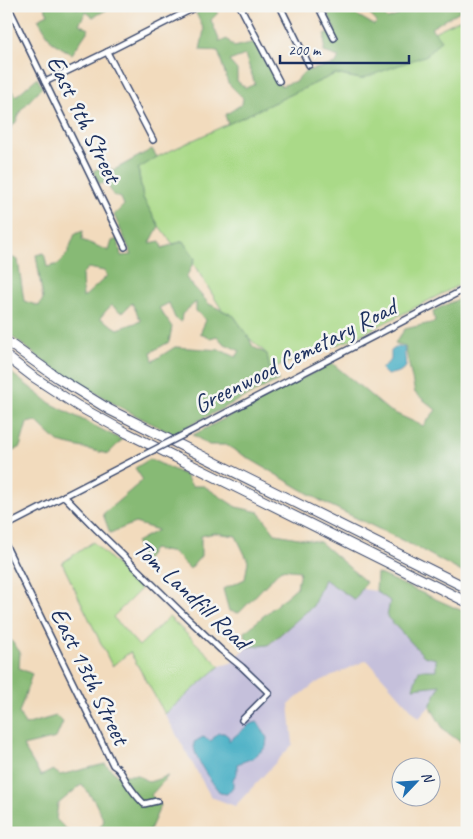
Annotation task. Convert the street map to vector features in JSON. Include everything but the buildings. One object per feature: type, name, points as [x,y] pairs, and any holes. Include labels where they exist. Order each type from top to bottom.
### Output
[{"type":"highway","points":[[6,341],[58,378],[110,410],[467,588]]},
{"type":"highway","points":[[6,356],[32,376],[78,406],[127,433],[467,602]]},
{"type":"street","name":"East 9th Street","points":[[8,6],[126,247]]},
{"type":"street","points":[[45,82],[198,6]]},
{"type":"street","points":[[240,6],[279,81]]},
{"type":"street","points":[[280,6],[309,65]]},
{"type":"street","points":[[318,6],[334,38]]},
{"type":"street","points":[[106,52],[152,140]]},
{"type":"street","name":"Greenwood Cemetary Road","points":[[6,526],[467,288]]},
{"type":"street","name":"Tom Landfill Road","points":[[64,496],[181,612],[242,667],[268,694],[242,720]]},
{"type":"street","name":"East 13th Street","points":[[6,546],[113,765],[122,773],[144,804],[157,800]]},
{"type":"shaded area","points":[[324,579],[355,600],[362,589],[376,591],[390,601],[387,617],[424,656],[436,659],[436,670],[419,670],[414,688],[440,685],[430,706],[419,718],[367,660],[314,684],[289,704],[293,744],[235,806],[211,797],[165,714],[220,666],[231,663],[247,647],[269,645],[313,606]]},
{"type":"green space","points":[[44,6],[75,6],[77,9],[79,6],[114,6],[93,17],[86,12],[79,24],[89,29],[72,54],[52,42],[38,19],[48,14]]},
{"type":"green space","points":[[208,6],[212,6],[218,13],[211,20],[220,42],[227,39],[234,47],[255,42],[273,76],[281,86],[296,81],[305,71],[336,64],[339,57],[324,52],[325,34],[335,30],[327,11],[343,7],[374,25],[377,22],[361,6],[375,6],[388,19],[399,15],[394,6],[407,6],[409,13],[419,6],[460,6],[460,11],[431,28],[441,40],[427,55],[361,79],[335,74],[228,124],[225,115],[242,104],[243,98],[228,83],[218,51],[200,50],[204,30],[196,13]],"holes":[[[245,55],[255,84],[246,88],[237,81],[237,70],[229,61]]]},
{"type":"green space","points":[[467,16],[467,281],[353,339],[269,369],[267,354],[249,338],[234,316],[222,310],[193,263],[195,259],[184,241],[173,244],[159,226],[143,198],[138,168],[157,157],[335,74],[361,79],[441,41],[434,32]]},
{"type":"green space","points":[[37,78],[42,87],[21,110],[16,122],[6,133],[6,86],[10,86],[16,96]]},
{"type":"green space","points":[[152,149],[157,157],[138,169],[143,198],[159,226],[150,243],[160,241],[162,248],[184,241],[195,259],[186,278],[209,304],[234,316],[253,347],[267,354],[271,376],[279,380],[172,434],[118,406],[50,366],[6,332],[6,255],[18,260],[24,301],[39,306],[43,299],[36,255],[44,253],[47,267],[59,264],[67,254],[75,234],[83,231],[82,240],[109,251],[112,241],[118,239],[121,256],[132,255],[114,215],[124,205],[121,198],[113,195],[107,183],[99,184],[93,171],[104,166],[114,170]],"holes":[[[88,268],[104,271],[107,276],[83,298],[82,274]],[[196,302],[196,311],[206,320],[200,334],[210,338],[217,336],[223,343],[240,351],[236,357],[220,350],[175,347],[153,361],[151,352],[169,342],[172,327],[159,308],[169,303],[175,318],[181,322],[182,314]],[[132,303],[141,321],[118,329],[100,318],[111,305],[122,313]]]},
{"type":"green space","points":[[467,295],[467,575],[420,549],[321,501],[226,445],[209,445],[193,435],[332,363],[388,410],[423,426],[436,410],[415,393],[405,346],[395,343],[405,329],[435,322],[433,311]]},
{"type":"green space","points":[[6,369],[50,403],[122,440],[108,454],[58,442],[36,421],[27,423],[20,447],[6,455]]},
{"type":"green space","points":[[150,459],[185,475],[192,486],[204,486],[236,507],[259,512],[276,534],[320,542],[366,582],[355,600],[324,579],[313,606],[268,645],[247,647],[245,632],[297,587],[300,571],[281,569],[239,613],[229,611],[223,589],[245,579],[248,561],[236,536],[215,533],[201,536],[201,556],[190,569],[174,553],[153,549],[143,564],[136,542],[158,530],[135,523],[110,533],[103,514],[143,480],[135,468]]},
{"type":"green space","points":[[93,542],[141,589],[113,617],[139,646],[169,617],[220,666],[165,714],[130,652],[112,666],[62,563]]},
{"type":"green space","points":[[377,573],[467,613],[467,747],[444,730],[430,706],[440,685],[413,688],[419,670],[436,670],[436,659],[424,656],[387,617],[390,601],[376,591]]},
{"type":"green space","points":[[6,634],[20,652],[19,668],[32,674],[19,713],[25,725],[56,716],[63,722],[56,738],[23,746],[41,776],[53,770],[60,775],[105,764],[117,775],[137,775],[149,782],[168,776],[151,795],[161,805],[149,832],[167,833],[96,833],[104,821],[95,802],[82,784],[58,804],[56,819],[70,833],[6,833]]},
{"type":"water","points":[[398,346],[404,347],[406,367],[399,372],[387,375],[381,369],[391,360],[391,351]]},
{"type":"water","points":[[258,722],[267,738],[266,747],[253,758],[237,764],[237,773],[233,779],[233,787],[227,794],[220,793],[199,762],[194,742],[203,737],[211,741],[218,733],[224,733],[229,737],[229,741],[250,724]]}]
